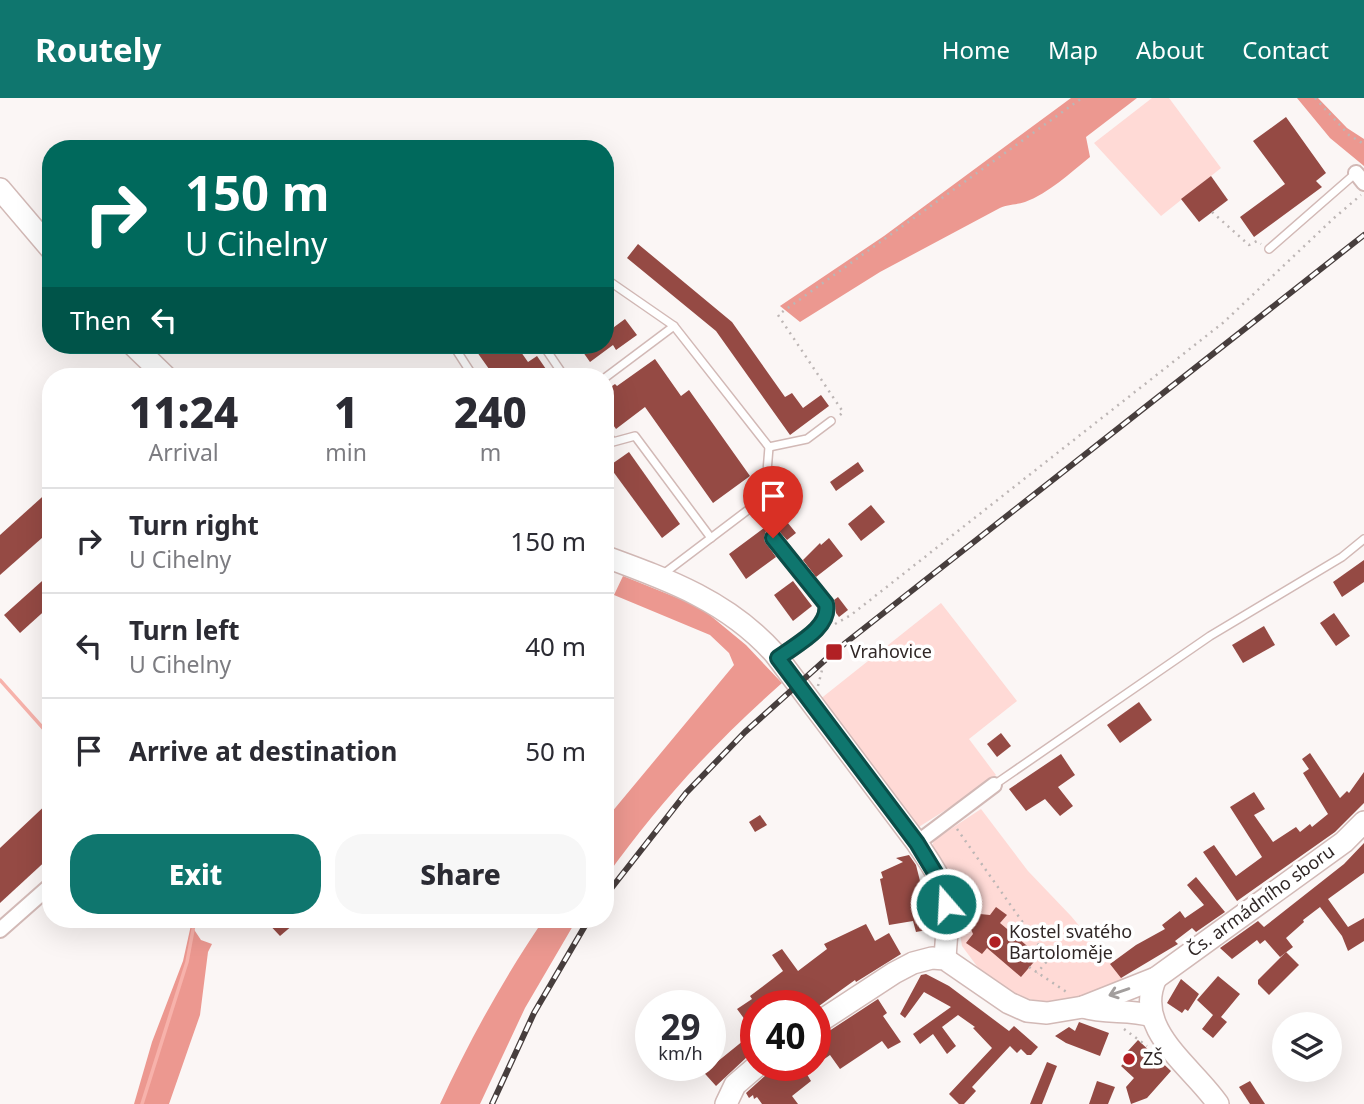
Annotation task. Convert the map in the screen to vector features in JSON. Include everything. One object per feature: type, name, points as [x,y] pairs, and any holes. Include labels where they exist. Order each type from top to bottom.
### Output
[{"type":"street","points":[[0,189],[42,238]]},
{"type":"street","points":[[143,354],[157,368]]},
{"type":"street","points":[[773,538],[826,604],[827,614],[822,624],[778,658]]},
{"type":"street","points":[[614,560],[690,590],[732,615],[756,634],[778,658],[917,843],[935,872],[945,895],[945,959]]},
{"type":"street","points":[[917,843],[994,785]]},
{"type":"street","name":"Čs. armádního sboru","points":[[1077,1002],[1156,978],[1344,842],[1364,822]]},
{"type":"street","points":[[0,930],[42,892]]},
{"type":"street","points":[[831,1014],[904,968],[923,960],[945,959],[1018,1008],[1047,1013],[1077,1002],[1104,1012],[1134,1012],[1152,1016]]},
{"type":"street","points":[[1156,978],[1150,998],[1152,1016],[1163,1038],[1218,1104]]},
{"type":"street","points":[[726,1104],[740,1081]]},
{"type":"lane","points":[[1269,249],[1360,178]]},
{"type":"lane","points":[[614,285],[674,326],[769,447],[765,497],[659,577]]},
{"type":"lane","points":[[614,371],[674,326]]},
{"type":"lane","points":[[769,447],[807,439],[831,421]]},
{"type":"lane","points":[[614,442],[635,436],[711,538]]},
{"type":"lane","points":[[994,785],[1210,636],[1342,557],[1364,539]]},
{"type":"path","points":[[831,421],[843,412],[778,315],[1082,98]]},
{"type":"path","points":[[1315,98],[1349,135],[1364,144]]},
{"type":"path","points":[[822,624],[831,626],[851,615],[1224,322],[1364,193]]},
{"type":"path","points":[[1212,212],[1249,245],[1257,241],[1269,249]]},
{"type":"path","points":[[950,818],[1038,944],[1047,961],[1037,973]]},
{"type":"path","points":[[1029,967],[1077,1002]]},
{"type":"shaded area","points":[[1071,98],[1137,98],[1086,137],[1090,157],[1042,193],[1025,202],[998,209],[880,272],[800,322],[780,306],[884,236]]},
{"type":"shaded area","points":[[1152,98],[1169,98],[1221,168],[1161,216],[1094,143]]},
{"type":"shaded area","points":[[1297,98],[1318,98],[1347,128],[1364,139],[1364,166],[1330,138]]},
{"type":"shaded area","points":[[623,576],[700,607],[746,645],[782,683],[688,775],[614,866],[614,809],[734,665],[729,653],[710,635],[614,595]]},
{"type":"shaded area","points":[[941,603],[1017,701],[969,739],[996,775],[914,830],[819,700]]},
{"type":"shaded area","points":[[981,809],[1028,871],[1071,916],[1128,984],[1054,1002],[1036,1001],[1018,995],[982,973],[962,946],[951,880],[932,846],[934,840]]},
{"type":"shaded area","points":[[190,928],[193,928],[201,940],[212,944],[208,952],[200,1015],[169,1104],[134,1104],[152,1042],[183,961]]},
{"type":"shaded area","points":[[538,928],[572,928],[525,1008],[480,1104],[440,1104],[488,1009]]},
{"type":"building","points":[[1286,117],[1326,173],[1316,181],[1322,187],[1254,237],[1240,217],[1285,184],[1253,141]]},
{"type":"building","points":[[1211,176],[1228,200],[1199,222],[1181,199]]},
{"type":"building","points":[[638,244],[732,322],[785,397],[792,393],[803,408],[821,395],[829,406],[790,435],[716,331],[627,258]]},
{"type":"building","points":[[625,319],[637,335],[616,350],[614,327]]},
{"type":"building","points":[[478,354],[522,354],[528,362],[537,356],[545,368],[488,368]]},
{"type":"building","points":[[584,354],[601,354],[590,362]]},
{"type":"building","points":[[655,359],[681,396],[689,390],[750,476],[713,503],[645,407],[616,429],[614,385],[617,386]]},
{"type":"building","points":[[629,452],[680,524],[662,538],[614,473],[614,462]]},
{"type":"building","points":[[858,462],[864,471],[836,491],[830,482]]},
{"type":"building","points":[[42,497],[42,538],[0,575],[0,535]]},
{"type":"building","points":[[871,505],[885,522],[861,541],[848,524]]},
{"type":"building","points":[[779,512],[796,533],[787,540],[777,529],[766,531],[764,540],[776,557],[746,579],[729,554],[772,522],[770,519]]},
{"type":"building","points":[[829,538],[843,556],[816,577],[803,560]]},
{"type":"building","points":[[1364,560],[1364,582],[1342,597],[1333,582]]},
{"type":"building","points":[[42,581],[42,613],[20,633],[4,615]]},
{"type":"building","points":[[793,581],[812,606],[793,621],[774,595]]},
{"type":"building","points":[[838,597],[848,610],[839,617],[834,600]]},
{"type":"building","points":[[1334,613],[1350,636],[1336,646],[1320,623]]},
{"type":"building","points":[[1264,626],[1275,645],[1243,663],[1232,645]]},
{"type":"building","points":[[1139,702],[1152,720],[1120,743],[1107,725]]},
{"type":"building","points":[[1001,733],[1011,746],[997,757],[987,744]]},
{"type":"building","points":[[1310,753],[1340,798],[1347,791],[1349,793],[1364,772],[1364,803],[1335,832],[1237,901],[1203,852],[1214,845],[1236,876],[1262,857],[1230,807],[1254,792],[1265,809],[1254,815],[1273,842],[1296,827],[1300,832],[1310,824],[1312,827],[1328,814],[1303,773],[1309,769],[1302,759]]},
{"type":"building","points":[[1061,754],[1075,775],[1058,787],[1073,806],[1060,816],[1045,799],[1026,811],[1009,789]]},
{"type":"building","points":[[42,808],[42,864],[0,903],[0,848]]},
{"type":"building","points":[[760,815],[767,825],[755,832],[749,822]]},
{"type":"building","points":[[1364,843],[1364,873],[1328,899],[1348,927],[1364,918],[1364,941],[1348,951],[1342,936],[1320,907],[1286,938],[1293,947],[1280,957],[1265,940],[1260,944],[1257,940],[1232,959],[1220,948],[1258,921],[1264,927],[1344,864]]},
{"type":"building","points":[[909,855],[916,865],[932,929],[916,932],[913,921],[889,925],[881,872],[903,862],[896,858]]},
{"type":"building","points":[[1196,877],[1225,912],[1196,932],[1192,928],[1175,941],[1178,944],[1121,978],[1110,964],[1165,929],[1162,925],[1180,911],[1185,918],[1204,905],[1187,885]]},
{"type":"building","name":"Kostel svatého Bartoloměje","points":[[996,907],[1007,915],[1000,923],[1039,956],[1021,977],[987,948],[982,954],[966,943],[973,934],[970,927],[974,918],[980,914],[990,915]]},
{"type":"building","points":[[866,924],[875,941],[889,933],[901,954],[856,982],[855,980],[831,997],[831,990],[758,990],[783,971],[772,955],[782,949],[798,971],[827,949],[824,944]]},
{"type":"building","points":[[272,928],[289,928],[280,936]]},
{"type":"building","points":[[1286,952],[1299,965],[1269,995],[1258,984],[1258,980]]},
{"type":"building","points":[[926,974],[949,986],[1009,1031],[1014,1026],[1038,1047],[1031,1055],[1027,1055],[1021,1049],[1017,1053],[1010,1046],[972,1087],[976,1091],[964,1104],[959,1104],[949,1094],[992,1048],[973,1028],[975,1027],[958,1015],[942,1027],[956,1046],[947,1054],[933,1034],[920,1044],[913,1034],[951,1007],[924,992],[905,1018],[900,1014],[921,975]]},
{"type":"building","points":[[1218,976],[1240,994],[1221,1017],[1227,1022],[1213,1038],[1202,1029],[1213,1015],[1197,1000]]},
{"type":"building","points":[[1181,979],[1199,994],[1188,1011],[1185,1009],[1182,1013],[1167,1003]]},
{"type":"building","points":[[878,999],[887,1013],[883,1016],[901,1042],[888,1049],[882,1041],[840,1069],[831,1056],[831,1030]]},
{"type":"building","points":[[1079,1022],[1109,1033],[1100,1056],[1055,1036],[1069,1027],[1075,1031]]},
{"type":"building","points":[[1138,1040],[1171,1071],[1147,1098],[1131,1104],[1126,1087],[1134,1078],[1121,1066],[1131,1056],[1127,1052]]},
{"type":"building","points":[[740,1043],[740,1064],[726,1077],[726,1055]]},
{"type":"building","points":[[1047,1062],[1057,1066],[1042,1104],[1030,1104]]},
{"type":"building","points":[[759,1081],[811,1081],[792,1096],[798,1104],[762,1104],[757,1097],[754,1099],[753,1095],[749,1098],[746,1093]]},
{"type":"building","points":[[1097,1081],[1115,1087],[1108,1104],[1089,1104]]},
{"type":"building","points":[[1250,1081],[1265,1104],[1250,1104],[1239,1087]]},
{"type":"waterway","points":[[0,680],[42,727]]},
{"type":"waterway","points":[[142,1104],[187,962],[193,928]]},
{"type":"railway","points":[[614,885],[686,793],[745,732],[834,652],[1364,235]]},
{"type":"railway","points":[[492,1104],[534,1013],[584,928]]},
{"type":"place","name":"Vrahovice","points":[[834,652]]},
{"type":"place","name":"Kostel svatého Bartoloměje","points":[[995,942]]},
{"type":"place","name":"ZŠ","points":[[1129,1059]]},
{"type":"route","points":[[773,538],[827,608],[822,624],[778,658],[917,843],[943,886],[946,904]]}]
